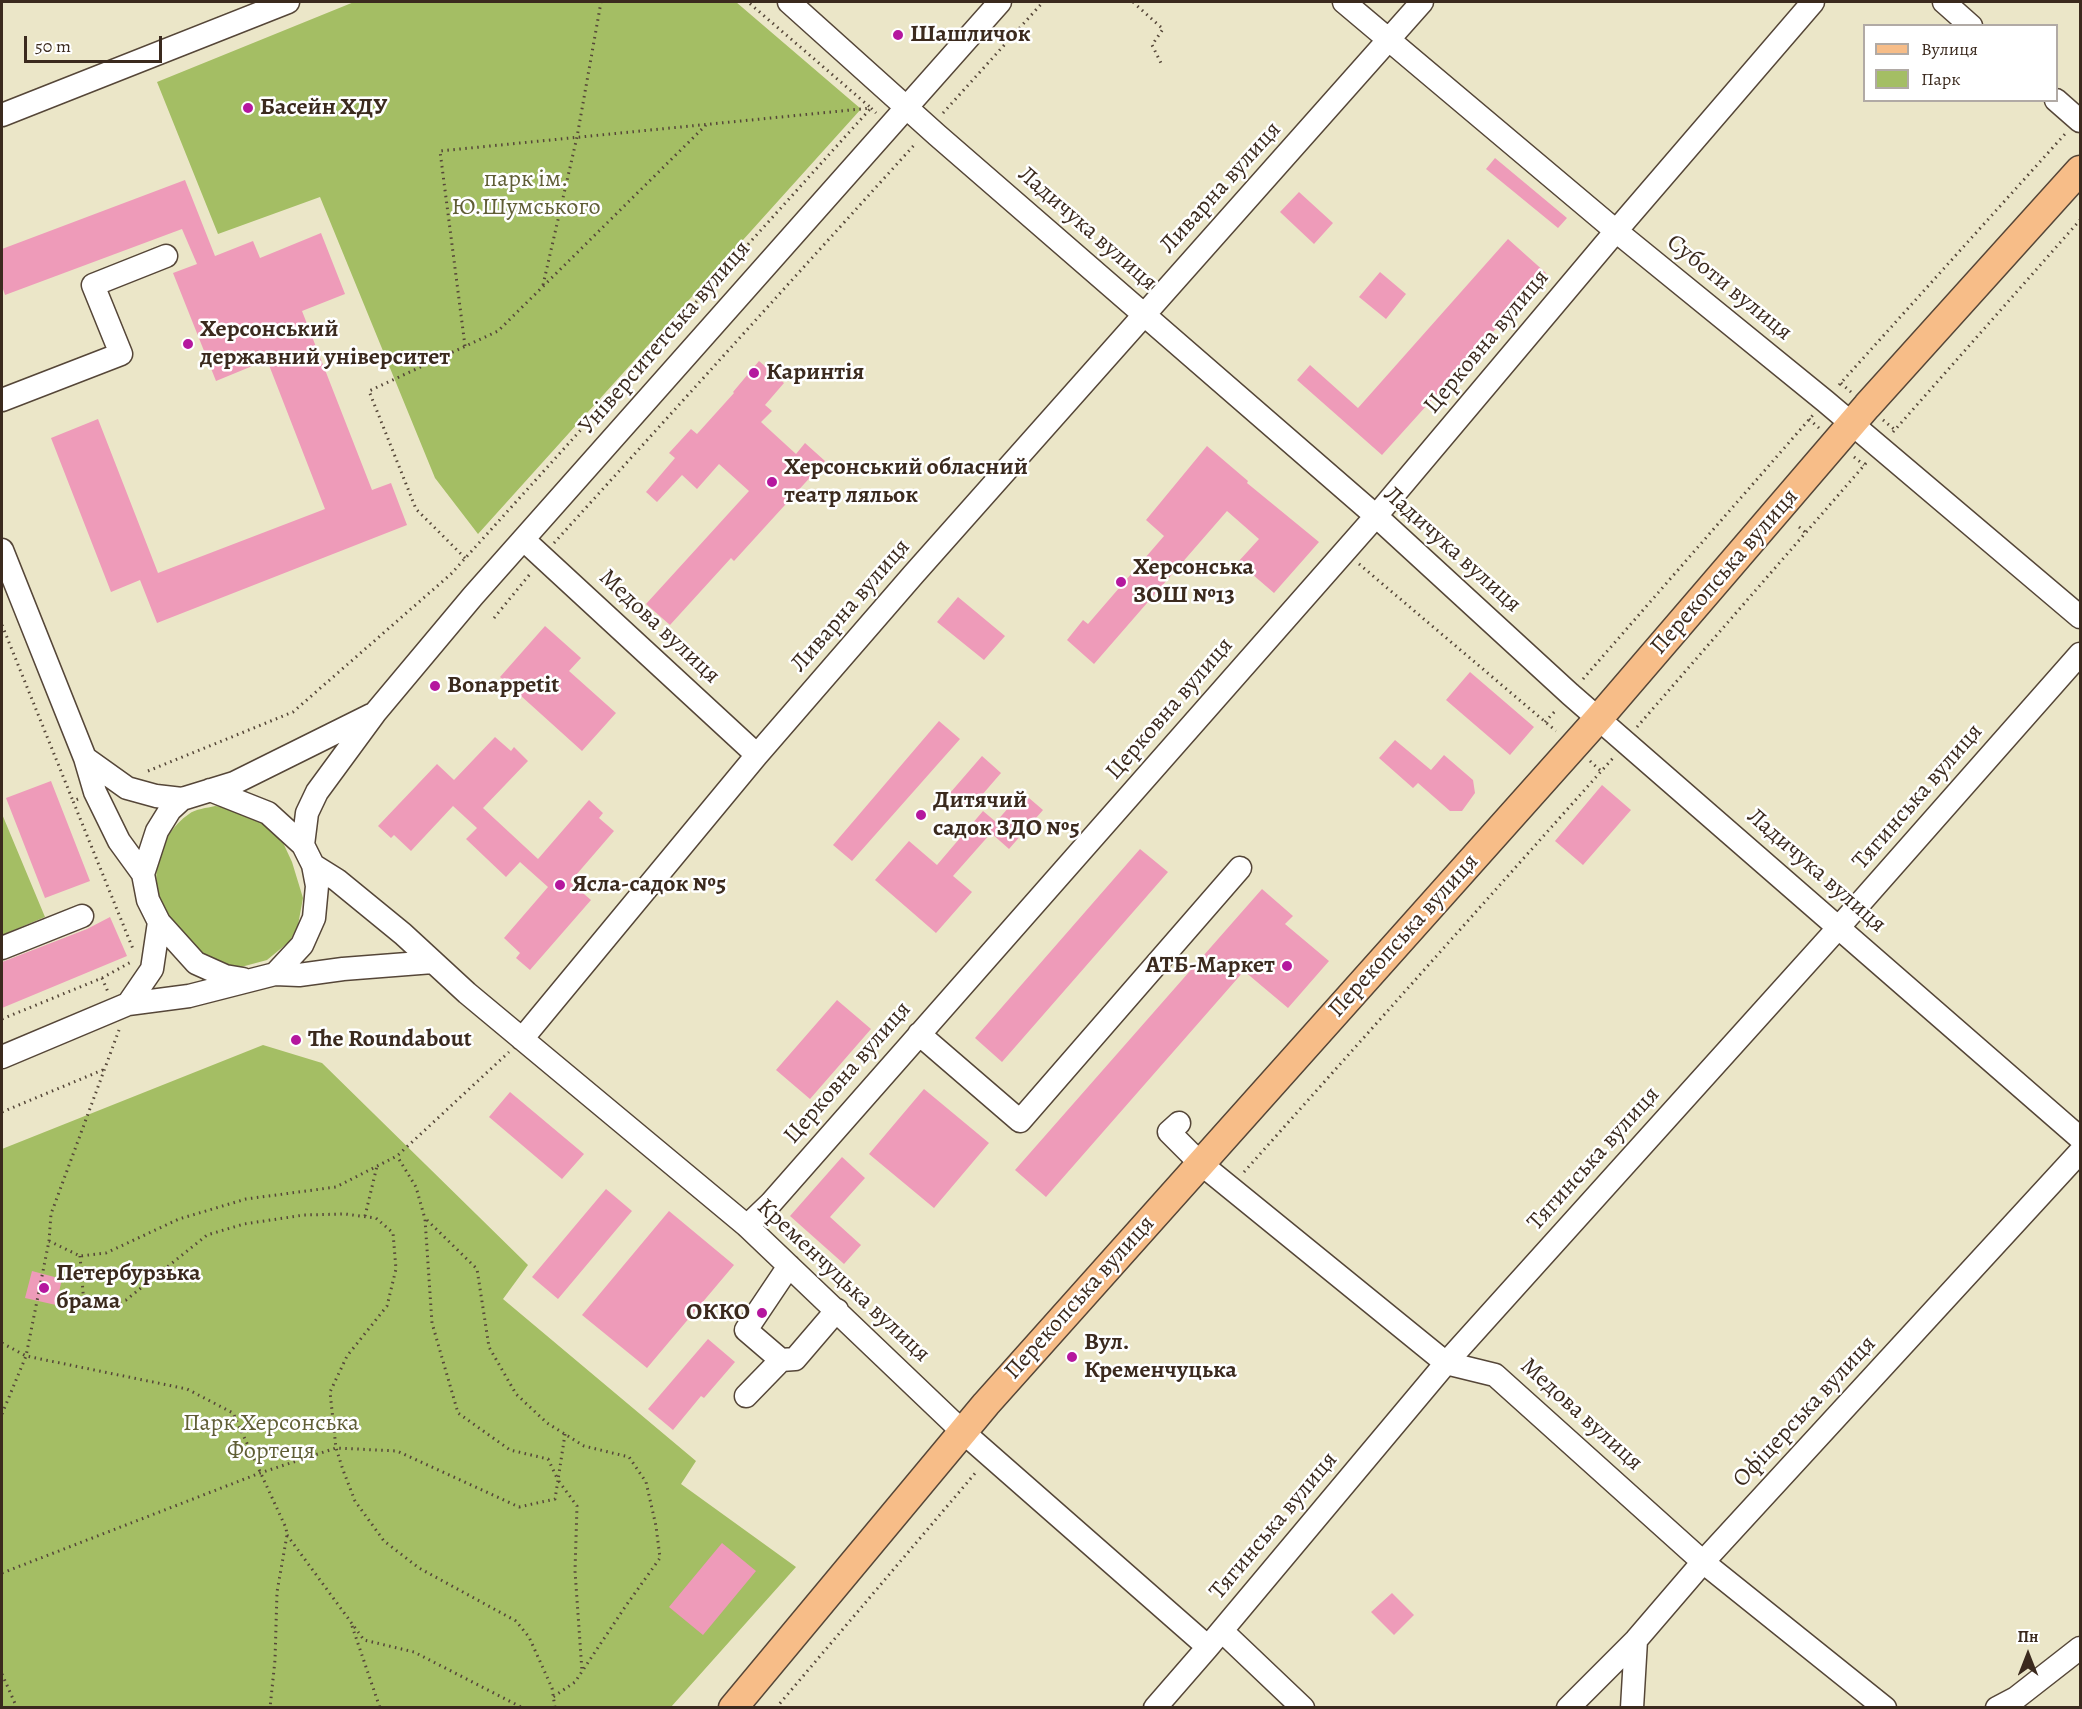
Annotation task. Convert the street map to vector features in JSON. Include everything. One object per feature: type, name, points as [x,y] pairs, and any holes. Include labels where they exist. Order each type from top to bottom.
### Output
[{"type":"main road","name":"Перекопська вулиця","points":[[733,1707],[963,1432],[1200,1163],[1599,718],[1852,424],[2080,170]]},
{"type":"street","points":[[2,115],[288,2]]},
{"type":"street","name":"Ладичука вулиця","points":[[789,2],[905,106],[1376,516],[1570,694],[2080,1138]]},
{"type":"street","name":"Університетська вулиця","points":[[308,855],[307,813],[317,792],[375,713],[905,106],[1000,2]]},
{"type":"street","name":"Суботи вулиця","points":[[1344,2],[1616,231],[1826,401],[2080,617]]},
{"type":"street","name":"Ливарна вулиця","points":[[522,1039],[757,755],[914,574],[1422,2]]},
{"type":"street","name":"Церковна вулиця","points":[[747,1226],[771,1203],[1376,516],[1813,2]]},
{"type":"street","points":[[1944,2],[1969,24]]},
{"type":"street","points":[[2058,102],[2080,120]]},
{"type":"street","points":[[2,400],[121,354],[93,285],[166,256]]},
{"type":"street","name":"Медова вулиця","points":[[524,540],[757,755]]},
{"type":"street","points":[[2,550],[85,758],[95,792],[119,841],[143,874],[148,900],[159,922],[196,963],[225,976],[251,980]]},
{"type":"street","name":"Тягинська вулиця","points":[[1155,1707],[1215,1639],[1446,1363],[1839,927],[2080,654]]},
{"type":"street","name":"Університетська вулиця","points":[[210,790],[234,783],[375,713]]},
{"type":"street","points":[[85,758],[127,788],[156,796],[182,798],[210,790],[268,813],[308,855],[317,886],[314,918],[302,945],[275,974]]},
{"type":"street","points":[[143,874],[157,831],[170,810],[182,798]]},
{"type":"street","name":"Кременчуцька вулиця","points":[[308,855],[522,1039],[747,1226],[963,1432],[1215,1639],[1303,1707]]},
{"type":"street","points":[[919,1034],[1020,1121],[1240,868]]},
{"type":"street","points":[[2,948],[82,916]]},
{"type":"street","points":[[122,1007],[152,969],[159,922]]},
{"type":"street","points":[[2,1057],[122,1007],[189,996],[275,974],[299,975],[433,962]]},
{"type":"street","name":"Медова вулиця","points":[[1179,1123],[1169,1132],[1200,1163],[1230,1188],[1446,1363],[1495,1375],[1703,1562],[1885,1707]]},
{"type":"street","name":"Офіцерська вулиця","points":[[1568,1707],[1636,1640],[1703,1562],[2080,1152]]},
{"type":"street","points":[[781,1360],[746,1330],[789,1266]]},
{"type":"street","points":[[746,1396],[781,1360],[795,1359],[837,1310]]},
{"type":"street","points":[[1632,1707],[1636,1640]]},
{"type":"street","points":[[1997,1707],[2016,1698],[2080,1648]]},
{"type":"path","points":[[542,287],[577,137],[601,2]]},
{"type":"path","points":[[748,2],[876,113]]},
{"type":"path","points":[[938,119],[1043,2]]},
{"type":"path","points":[[1133,2],[1163,28],[1152,45],[1162,65]]},
{"type":"path","points":[[465,346],[440,151],[871,108]]},
{"type":"path","points":[[120,783],[293,712],[450,574],[871,108]]},
{"type":"path","points":[[1545,722],[1826,401],[2080,120]]},
{"type":"path","points":[[465,558],[416,509],[369,391],[498,331],[707,124]]},
{"type":"path","points":[[494,618],[543,557],[921,137]]},
{"type":"path","points":[[908,142],[914,146]]},
{"type":"path","points":[[1230,1188],[1627,742],[1639,722],[2080,220]]},
{"type":"path","points":[[1799,527],[1805,532]]},
{"type":"path","points":[[1344,551],[1601,771]]},
{"type":"path","points":[[2,625],[138,959],[102,978],[2,1019]]},
{"type":"path","points":[[73,801],[95,792]]},
{"type":"path","points":[[2,1414],[26,1356],[49,1241],[51,1214],[119,1032],[122,1007]]},
{"type":"path","points":[[49,1241],[80,1256],[106,1253],[179,1219],[246,1199],[336,1186],[397,1156],[522,1039]]},
{"type":"path","points":[[2,1112],[105,1069]]},
{"type":"path","points":[[397,1156],[416,1186],[426,1219],[432,1323],[458,1413],[510,1450],[548,1459],[558,1480],[577,1506],[575,1571],[582,1671]]},
{"type":"path","points":[[365,1216],[377,1166]]},
{"type":"path","points":[[80,1256],[84,1304],[114,1303],[126,1300],[207,1234],[244,1224],[304,1215],[345,1214],[376,1218],[393,1233],[396,1269],[387,1306],[347,1356],[330,1392],[336,1448],[355,1501],[384,1541],[419,1568],[516,1621],[529,1637],[552,1688],[555,1707]]},
{"type":"path","points":[[426,1219],[477,1269],[489,1347],[516,1394],[547,1423],[584,1446],[629,1457],[646,1482],[656,1526],[660,1558],[575,1682],[553,1697]]},
{"type":"path","points":[[2,1343],[26,1356],[187,1389],[233,1413],[287,1534],[277,1592],[275,1660],[270,1707]]},
{"type":"path","points":[[2,1573],[260,1473],[336,1448],[397,1451],[519,1507],[555,1498],[565,1434]]},
{"type":"path","points":[[776,1707],[991,1455]]},
{"type":"path","points":[[287,1534],[364,1640],[414,1653],[523,1707]]},
{"type":"path","points":[[350,1622],[380,1707]]},
{"type":"path","points":[[2,1674],[17,1707]]},
{"type":"green space","name":"парк ім. Ю.Шумського","points":[[354,2],[736,2],[861,109],[478,534],[435,478],[320,197],[218,234],[157,82]]},
{"type":"green space","points":[[215,806],[243,809],[279,834],[292,862],[303,898],[298,925],[290,941],[267,960],[241,967],[207,963],[167,919],[159,901],[156,873],[158,859],[169,834],[192,812]]},
{"type":"green space","points":[[2,814],[45,917],[2,935]]},
{"type":"green space","name":"Парк Херсонська Фортеця","points":[[263,1045],[322,1063],[528,1265],[503,1299],[696,1461],[681,1484],[796,1567],[671,1707],[2,1708],[2,1149]]},
{"type":"building","points":[[1495,158],[1567,218],[1558,228],[1486,169]]},
{"type":"building","points":[[185,180],[215,256],[253,241],[260,258],[321,233],[345,294],[302,311],[372,490],[391,483],[407,525],[157,623],[140,580],[111,592],[51,438],[98,419],[158,573],[325,509],[267,360],[216,381],[173,273],[197,264],[182,229],[5,295],[2,286],[2,249]]},
{"type":"building","points":[[1299,192],[1333,223],[1314,244],[1280,212]]},
{"type":"building","points":[[1508,239],[1546,273],[1382,455],[1297,380],[1310,365],[1358,408]]},
{"type":"building","points":[[1380,272],[1406,294],[1386,319],[1359,297]]},
{"type":"building","name":"Херсонський обласний театр ляльок","points":[[759,361],[784,383],[765,405],[772,411],[761,422],[796,454],[805,443],[825,461],[734,561],[731,558],[670,625],[646,604],[749,491],[719,464],[697,489],[682,475],[657,502],[646,492],[675,458],[669,453],[691,429],[697,434]]},
{"type":"building","points":[[1207,446],[1248,481],[1247,483],[1319,542],[1274,593],[1238,562],[1259,539],[1227,511],[1094,664],[1067,640],[1083,620],[1088,624],[1164,536],[1146,520]]},
{"type":"building","points":[[958,597],[1005,636],[984,660],[937,622]]},
{"type":"building","points":[[545,626],[581,658],[569,671],[616,713],[582,751],[500,677]]},
{"type":"building","points":[[1470,672],[1534,727],[1510,755],[1446,700]]},
{"type":"building","points":[[939,721],[960,739],[852,861],[833,845]]},
{"type":"building","points":[[495,737],[511,751],[514,747],[528,761],[483,808],[538,859],[589,800],[603,813],[599,818],[614,831],[570,882],[591,900],[530,970],[516,958],[520,953],[504,938],[548,887],[520,862],[506,877],[466,839],[477,828],[453,806],[411,851],[394,835],[391,838],[378,826],[437,764],[454,780]]},
{"type":"building","points":[[1395,740],[1431,770],[1444,755],[1473,780],[1475,793],[1462,811],[1450,811],[1418,783],[1413,788],[1379,758]]},
{"type":"building","points":[[982,756],[1001,773],[969,810],[950,793]]},
{"type":"building","points":[[51,781],[90,881],[45,898],[6,798]]},
{"type":"building","points":[[1602,785],[1631,810],[1583,865],[1555,841]]},
{"type":"building","points":[[1022,792],[1043,810],[1009,849],[991,833],[953,876],[972,892],[936,933],[875,880],[909,841],[937,865],[983,811],[996,822]]},
{"type":"building","points":[[1140,849],[1168,872],[1002,1062],[975,1038]]},
{"type":"building","points":[[1262,889],[1293,916],[1285,924],[1329,961],[1288,1008],[1244,971],[1046,1197],[1015,1170]]},
{"type":"building","points":[[110,917],[127,956],[2,1008],[2,962],[87,929]]},
{"type":"building","points":[[837,1000],[871,1029],[810,1099],[776,1070]]},
{"type":"building","points":[[924,1089],[989,1143],[934,1208],[869,1154]]},
{"type":"building","points":[[510,1092],[584,1154],[562,1179],[489,1117]]},
{"type":"building","points":[[842,1157],[865,1178],[830,1217],[861,1245],[844,1264],[790,1216]]},
{"type":"building","points":[[606,1189],[632,1211],[558,1299],[532,1277]]},
{"type":"building","points":[[669,1211],[734,1265],[647,1368],[582,1315]]},
{"type":"building","name":"Петербурзька брама","points":[[32,1271],[62,1279],[56,1305],[25,1298]]},
{"type":"building","points":[[708,1339],[735,1362],[704,1398],[701,1396],[673,1430],[648,1409]]},
{"type":"building","points":[[722,1543],[756,1571],[703,1635],[669,1607]]},
{"type":"building","points":[[1392,1593],[1414,1615],[1394,1635],[1371,1612]]},
{"type":"place","name":"Шашличок","points":[[898,35]]},
{"type":"place","name":"Басейн ХДУ","points":[[248,108]]},
{"type":"place","name":"Херсонський державний університет","points":[[188,344]]},
{"type":"place","name":"Каринтія","points":[[754,373]]},
{"type":"place","name":"Херсонський обласний театр ляльок","points":[[772,482]]},
{"type":"place","name":"Херсонська ЗОШ №13","points":[[1121,582]]},
{"type":"place","name":"Bonappetit","points":[[435,686]]},
{"type":"place","name":"Дитячий садок ЗДО №5","points":[[921,815]]},
{"type":"place","name":"Ясла-садок №5","points":[[560,885]]},
{"type":"place","name":"АТБ-Маркет","points":[[1287,966]]},
{"type":"place","name":"The Roundabout","points":[[296,1040]]},
{"type":"place","name":"Петербурзька брама","points":[[44,1288]]},
{"type":"place","name":"ОККО","points":[[762,1313]]},
{"type":"place","name":"Вул. Кременчуцька","points":[[1072,1357]]}]
